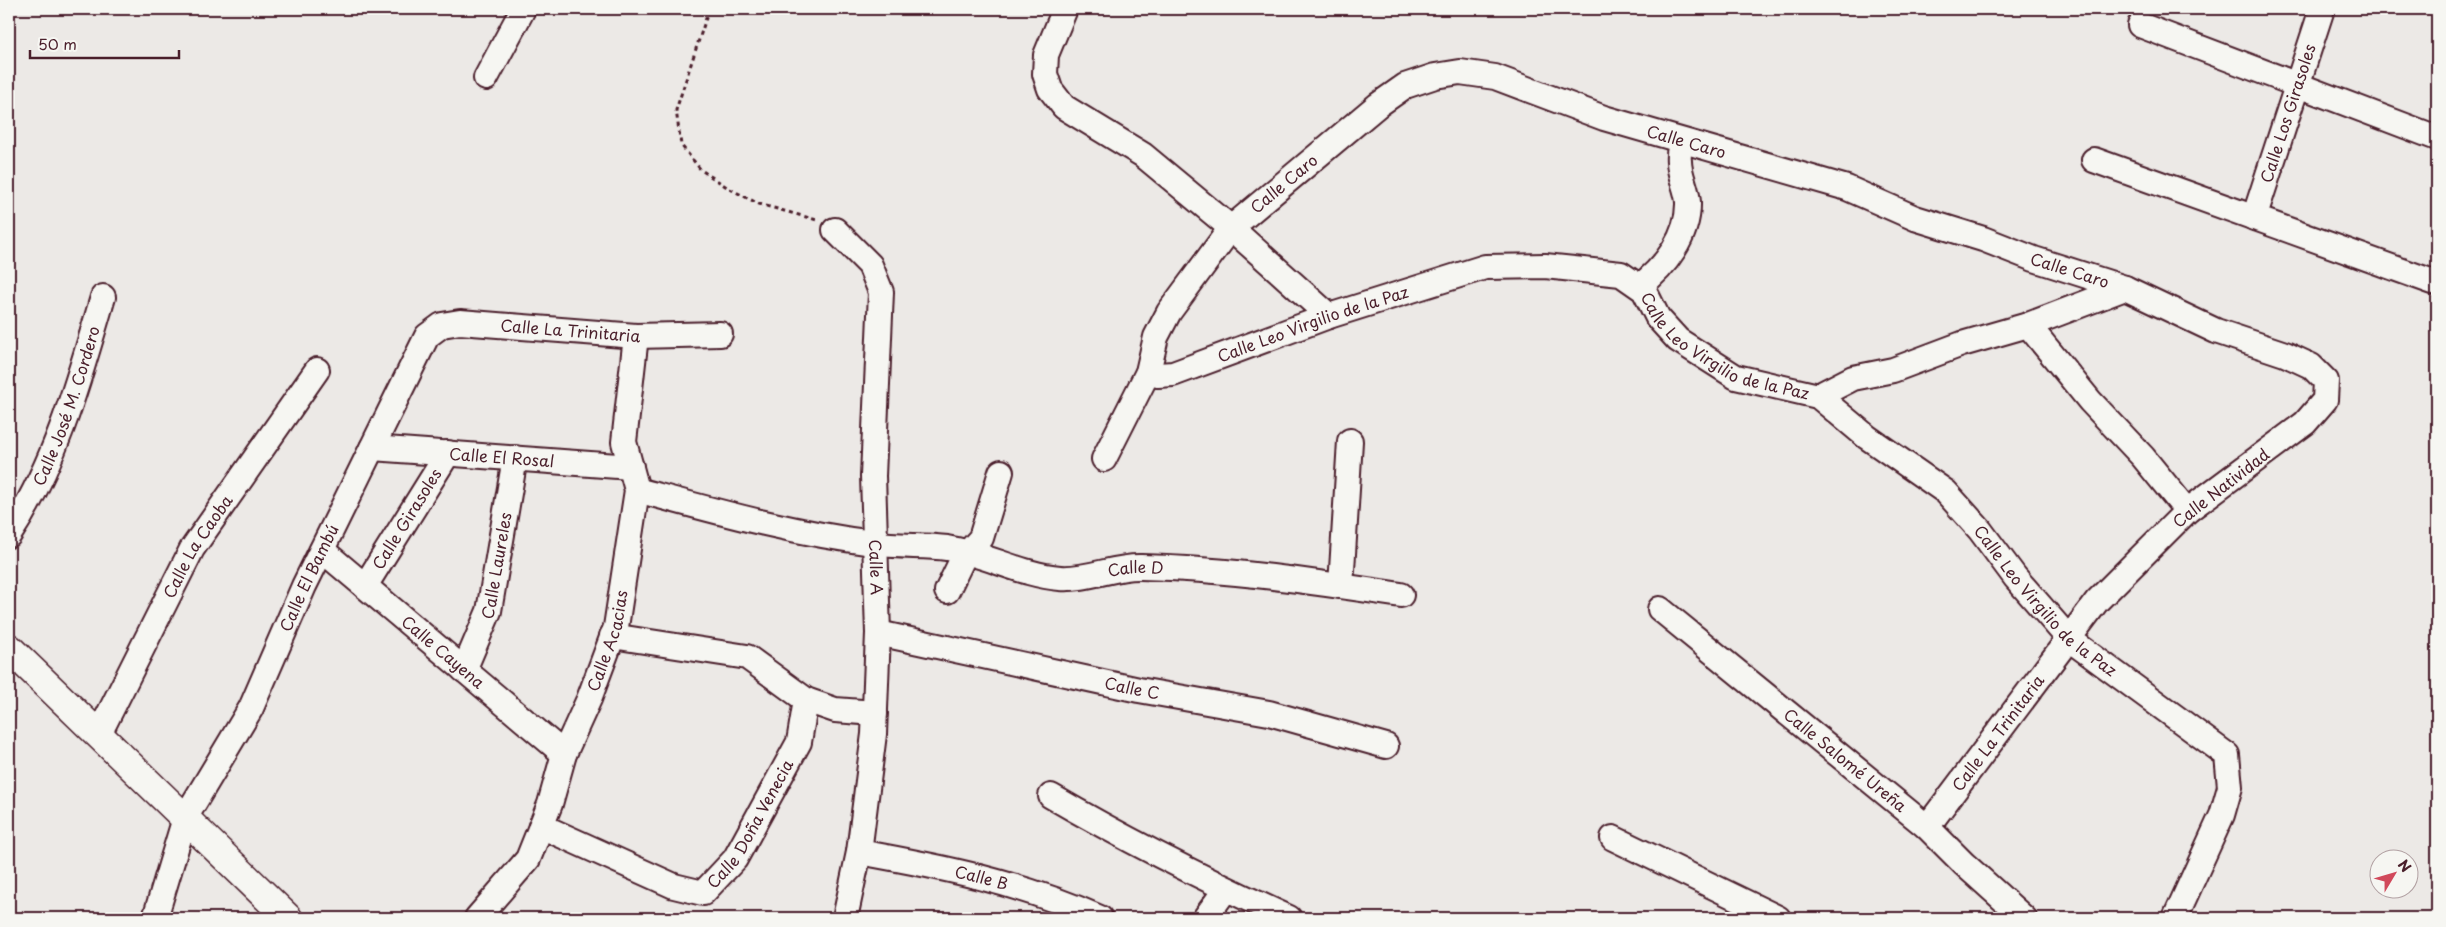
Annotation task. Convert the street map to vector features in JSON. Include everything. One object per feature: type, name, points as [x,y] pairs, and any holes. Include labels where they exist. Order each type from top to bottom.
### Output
[{"type":"main road","points":[[9,648],[288,918]]},
{"type":"street","points":[[486,78],[523,9]]},
{"type":"street","points":[[1065,9],[1046,55],[1045,74],[1048,84],[1064,107],[1144,155],[1231,228],[1329,316]]},
{"type":"street","name":"Calle Los Girasoles","points":[[2254,218],[2322,9]]},
{"type":"street","points":[[2140,25],[2298,83],[2437,138]]},
{"type":"street","name":"Calle Caro","points":[[1104,459],[1148,372],[1156,337],[1169,312],[1231,228],[1378,105],[1405,86],[1435,76],[1460,72],[1495,76],[1604,118],[1681,142],[1847,188],[1915,218],[1983,239],[2034,259],[2125,288],[2216,331],[2285,354],[2311,366],[2326,381]]},
{"type":"street","points":[[1640,286],[1666,264],[1684,222],[1688,204],[1686,188],[1678,161],[1681,142]]},
{"type":"street","points":[[2094,160],[2433,282]]},
{"type":"street","name":"Calle A","points":[[835,230],[870,265],[881,292],[873,476],[878,632],[875,713],[859,852],[844,918]]},
{"type":"street","name":"Calle Leo Virgilio de la Paz","points":[[1148,372],[1158,375],[1173,374],[1329,316],[1490,266],[1545,266],[1617,273],[1640,286],[1658,318],[1678,340],[1736,378],[1818,396],[1867,437],[1946,492],[1980,530],[2015,577],[2069,638],[2227,755],[2230,787],[2222,815],[2175,918]]},
{"type":"street","points":[[1818,396],[1852,378],[1893,370],[1962,344],[2028,325],[2125,288]]},
{"type":"street","name":"Calle José M. Cordero","points":[[9,535],[22,516],[53,451],[79,380],[103,297]]},
{"type":"street","name":"Calle La Trinitaria","points":[[427,336],[442,325],[460,322],[636,336],[720,334]]},
{"type":"street","points":[[2028,325],[2068,371],[2090,401],[2142,457],[2187,511]]},
{"type":"street","name":"Calle El Bambú","points":[[154,918],[185,818],[251,708],[322,550],[427,336]]},
{"type":"street","name":"Calle Acacias","points":[[476,918],[528,859],[550,804],[564,754],[589,698],[617,618],[637,490],[624,442],[636,336]]},
{"type":"street","name":"Calle La Caoba","points":[[99,734],[192,549],[317,370]]},
{"type":"street","name":"Calle Natividad","points":[[2069,638],[2081,619],[2097,601],[2187,511],[2305,424],[2325,400],[2326,381]]},
{"type":"street","points":[[1341,586],[1350,441]]},
{"type":"street","name":"Calle El Rosal","points":[[372,448],[631,466]]},
{"type":"street","name":"Calle Girasoles","points":[[365,586],[448,453]]},
{"type":"street","name":"Calle Laureles","points":[[464,670],[489,611],[515,458]]},
{"type":"street","points":[[948,591],[963,558],[981,538],[1001,472]]},
{"type":"street","name":"Calle D","points":[[637,490],[756,522],[874,544],[947,548],[1038,575],[1064,578],[1084,577],[1115,569],[1140,567],[1251,574],[1401,595]]},
{"type":"street","name":"Calle Cayena","points":[[322,550],[564,754]]},
{"type":"street","name":"Calle Salomé Ureña","points":[[1660,610],[1927,826],[1964,864],[2024,918]]},
{"type":"street","name":"Calle C","points":[[878,632],[1139,690],[1269,713],[1386,746]]},
{"type":"street","points":[[612,636],[747,656],[806,700],[835,710],[875,713]]},
{"type":"street","name":"Calle La Trinitaria","points":[[1927,826],[2069,638]]},
{"type":"street","name":"Calle Doña Venecia","points":[[541,826],[674,886],[704,893],[735,860],[799,742],[806,700]]},
{"type":"street","points":[[1050,796],[1121,837],[1289,918]]},
{"type":"street","points":[[1613,838],[1778,918]]},
{"type":"street","name":"Calle B","points":[[859,852],[954,869],[1029,891],[1100,918]]},
{"type":"street","points":[[1205,918],[1226,889]]},
{"type":"path","points":[[709,9],[676,110],[680,145],[700,170],[730,189],[759,204],[814,219],[835,230]]}]
